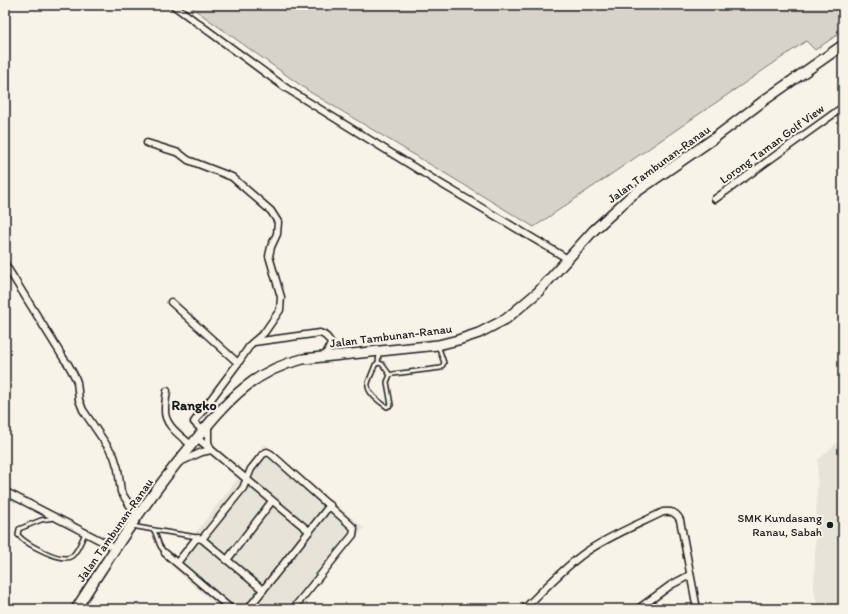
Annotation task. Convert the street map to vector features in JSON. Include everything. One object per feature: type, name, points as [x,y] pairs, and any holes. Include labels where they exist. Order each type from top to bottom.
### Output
[{"type":"main road","name":"Jalan Tambunan-Ranau","points":[[76,609],[130,525],[174,467],[200,435],[238,393],[260,376],[294,361],[325,356],[379,352],[438,345],[479,333],[506,319],[538,292],[601,223],[632,195],[713,139],[843,44]]},
{"type":"street","points":[[173,5],[286,88],[438,182],[568,259]]},
{"type":"street","name":"Lorong Taman Golf View","points":[[715,199],[843,107]]},
{"type":"street","points":[[147,143],[179,153],[188,160],[232,177],[271,211],[278,222],[278,230],[269,256],[281,297],[280,310],[264,333],[254,342],[194,422],[200,435],[211,450],[310,531]]},
{"type":"street","points":[[5,264],[68,364],[77,382],[80,404],[92,426],[114,456],[118,469],[121,492],[137,516]]},
{"type":"street","points":[[171,302],[238,363]]},
{"type":"street","points":[[254,342],[320,333],[328,337],[331,344],[325,356]]},
{"type":"street","points":[[167,391],[165,410],[166,419],[171,426],[200,435],[208,442],[211,450]]},
{"type":"street","points":[[174,467],[186,459],[211,450]]},
{"type":"street","points":[[202,539],[243,488],[251,469],[263,454],[269,453],[353,525],[354,532],[293,609]]},
{"type":"street","points":[[6,492],[115,548]]},
{"type":"street","points":[[227,560],[272,501]]},
{"type":"street","points":[[248,609],[330,505]]},
{"type":"street","points":[[524,609],[570,564],[585,552],[663,512],[669,511],[674,512],[680,520],[697,609]]},
{"type":"street","points":[[177,563],[195,540],[198,538],[202,539],[263,590]]},
{"type":"street","points":[[165,553],[232,609]]},
{"type":"street","points":[[638,609],[670,585],[690,575]]},
{"type":"lane","points":[[390,375],[441,368],[444,363],[438,345]]},
{"type":"lane","points":[[379,352],[378,363],[368,384],[368,388],[371,394],[387,407],[391,404],[387,382],[390,375]]},
{"type":"lane","points":[[378,363],[382,364],[390,375]]},
{"type":"lane","points":[[54,518],[35,522],[19,529],[18,535],[24,540],[52,555],[67,558],[72,556],[76,551],[85,533]]},
{"type":"lane","points":[[130,525],[194,536],[202,539]]},
{"type":"lane","points":[[154,530],[160,546],[165,553]]},
{"type":"shaded area","points":[[188,5],[843,5],[843,31],[815,50],[806,41],[534,227],[310,92]]},
{"type":"shaded area","name":"SMK Kundasang Ranau, Sabah","points":[[843,437],[843,609],[818,609],[814,590],[818,460]]},
{"type":"shaded area","points":[[265,444],[364,528],[299,609],[221,609],[170,565]]},
{"type":"place","name":"SMK Kundasang Ranau, Sabah","points":[[830,525]]},
{"type":"district","name":"Rangko","points":[[194,405]]}]
